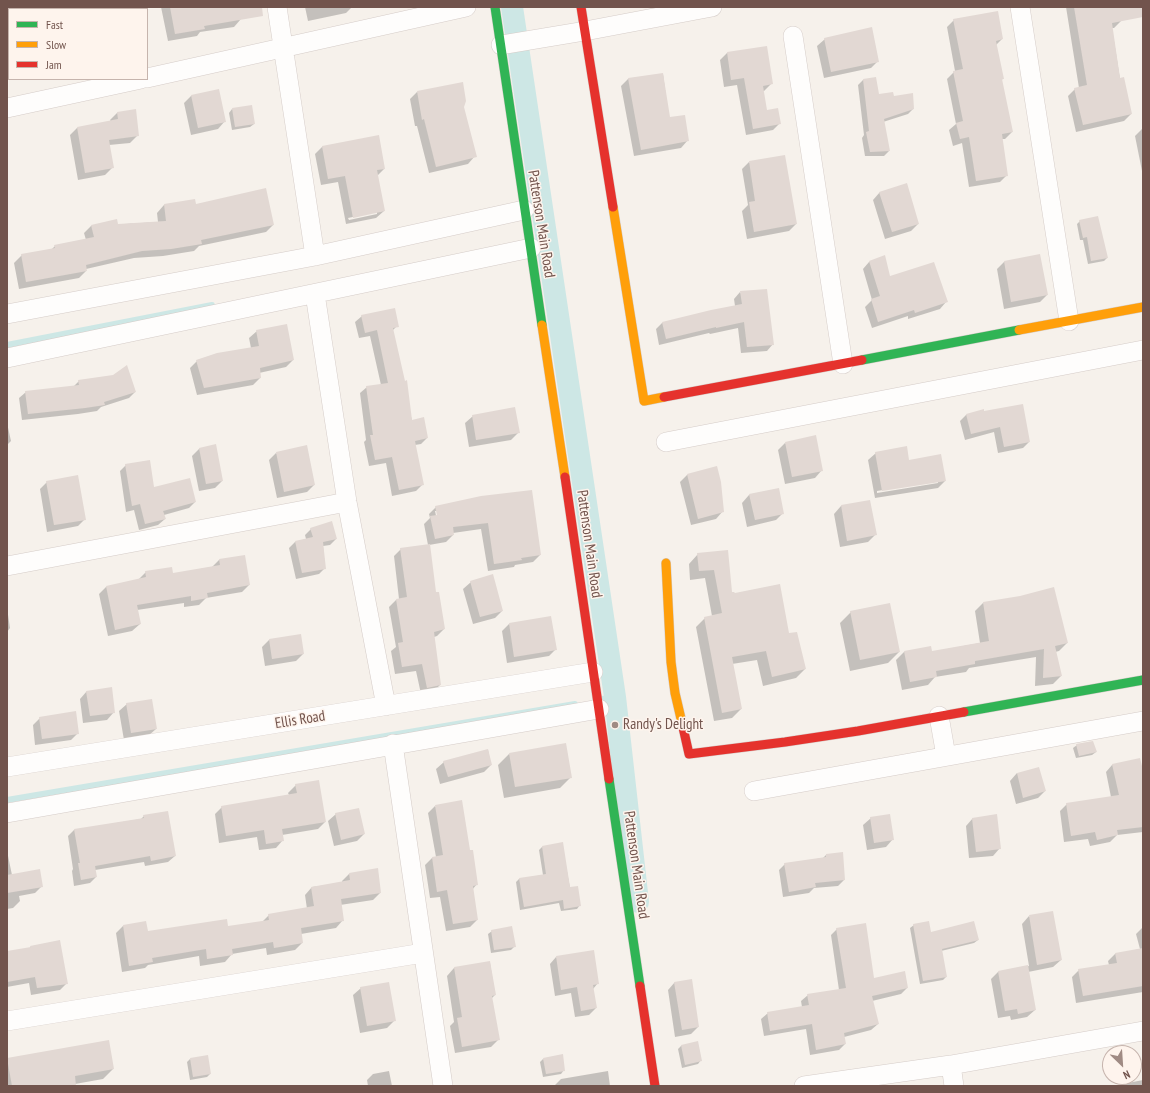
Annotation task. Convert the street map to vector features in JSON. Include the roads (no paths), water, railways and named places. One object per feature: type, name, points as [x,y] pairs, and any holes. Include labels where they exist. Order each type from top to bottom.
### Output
[{"type":"street","points":[[278,7],[315,256]]},
{"type":"street","points":[[148,78],[466,7]]},
{"type":"street","name":"Pattenson Main Road","points":[[495,7],[506,44],[524,210],[655,1086]]},
{"type":"street","points":[[581,7],[580,31],[644,401],[1143,307]]},
{"type":"street","points":[[506,44],[712,7]]},
{"type":"street","points":[[1020,7],[1069,321]]},
{"type":"street","points":[[793,36],[843,364]]},
{"type":"street","points":[[7,108],[136,80]]},
{"type":"street","points":[[7,314],[315,256],[524,210]]},
{"type":"street","points":[[7,358],[530,248]]},
{"type":"street","points":[[315,294],[347,502],[386,706]]},
{"type":"street","points":[[666,442],[1143,350]]},
{"type":"street","points":[[7,566],[347,502]]},
{"type":"street","points":[[666,563],[675,693],[689,754],[858,731],[1143,680]]},
{"type":"street","name":"Ellis Road","points":[[7,767],[593,672]]},
{"type":"street","points":[[7,813],[599,709]]},
{"type":"street","points":[[939,716],[946,756]]},
{"type":"street","points":[[754,791],[1143,721]]},
{"type":"street","points":[[393,744],[443,1086]]},
{"type":"street","points":[[7,1020],[423,953]]},
{"type":"street","points":[[804,1086],[951,1065],[1143,1031]]},
{"type":"street","points":[[951,1065],[954,1086]]},
{"type":"waterway","points":[[512,7],[615,697],[638,902]]},
{"type":"waterway","points":[[533,244],[547,241]]},
{"type":"waterway","points":[[7,345],[212,305]]},
{"type":"waterway","points":[[602,699],[615,697]]},
{"type":"waterway","points":[[7,800],[575,704]]},
{"type":"place","name":"Randy's Delight","points":[[615,725]]}]
